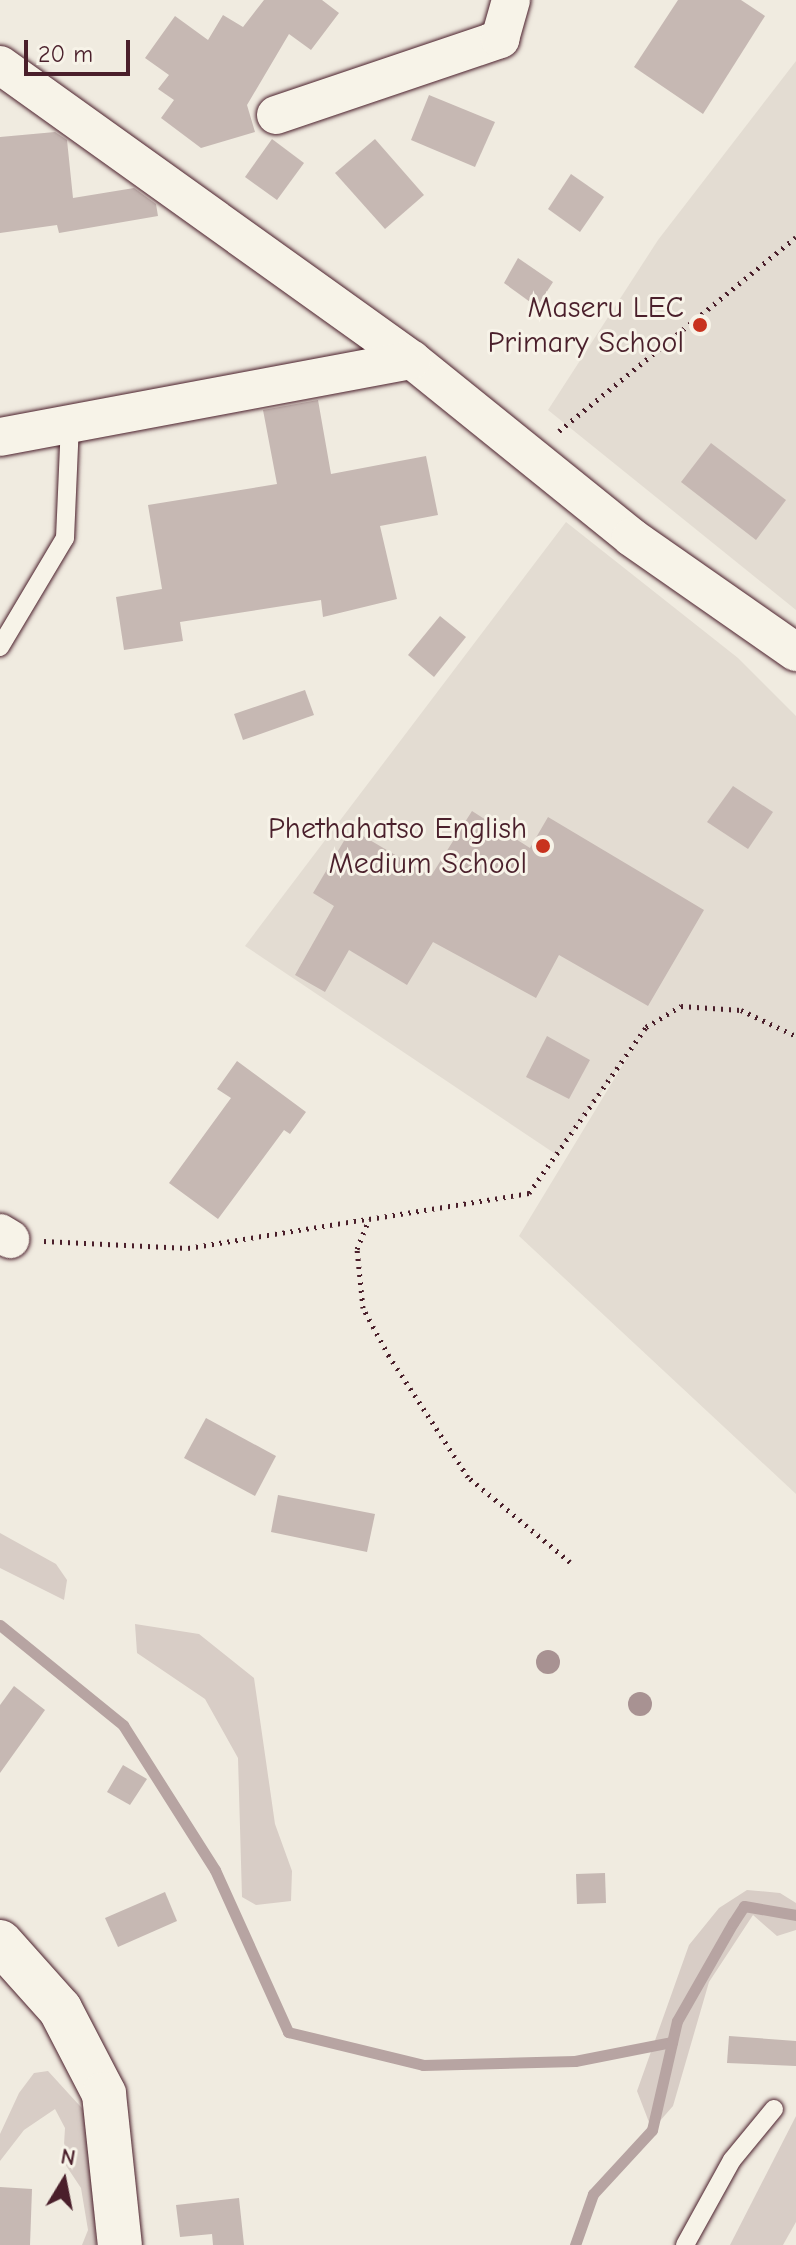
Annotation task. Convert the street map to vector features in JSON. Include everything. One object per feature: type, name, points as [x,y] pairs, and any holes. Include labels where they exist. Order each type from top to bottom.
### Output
[{"type":"street","points":[[276,115],[500,39],[511,0]]},
{"type":"street","points":[[0,65],[412,360],[531,456],[796,652]]},
{"type":"street","points":[[0,437],[412,360]]},
{"type":"street","points":[[0,1942],[60,2009],[104,2094],[120,2245]]},
{"type":"lane","points":[[0,647],[65,538],[70,422]]},
{"type":"lane","points":[[685,2245],[732,2160],[774,2109]]},
{"type":"path","points":[[531,456],[796,237]]},
{"type":"path","points":[[5,1236],[188,1248],[529,1193],[646,1027],[681,1006],[741,1010],[796,1036]]},
{"type":"path","points":[[369,1219],[357,1249],[363,1308],[389,1356],[468,1477],[570,1562]]},
{"type":"shaded area","name":"Maseru LEC Primary School","points":[[796,61],[796,610],[548,410],[658,240]]},
{"type":"shaded area","name":"Phethahatso English Medium School","points":[[566,522],[738,658],[796,716],[796,1494],[519,1236],[636,1043],[557,1155],[245,946]]},
{"type":"shaded area","points":[[0,1533],[56,1564],[67,1580],[64,1600],[0,1568]]},
{"type":"shaded area","points":[[135,1624],[199,1634],[254,1678],[275,1824],[292,1871],[291,1901],[256,1905],[242,1897],[238,1758],[205,1699],[137,1653]]},
{"type":"shaded area","points":[[747,1890],[780,1893],[796,1903],[796,1930],[777,1936],[753,1915],[709,1982],[673,2106],[652,2130],[637,2091],[689,1945],[719,1908]]},
{"type":"shaded area","points":[[48,2071],[90,2117],[96,2245],[82,2245],[88,2230],[81,2188],[63,2161],[65,2128],[55,2109],[24,2130],[0,2161],[0,2134],[19,2093],[34,2073]]},
{"type":"shaded area","points":[[796,2116],[796,2222],[783,2245],[730,2245]]},
{"type":"building","points":[[264,0],[322,0],[339,13],[311,50],[289,34],[247,105],[255,132],[201,148],[161,118],[174,100],[158,89],[169,75],[145,58],[175,16],[208,40],[223,15],[243,27]]},
{"type":"building","points":[[678,0],[741,0],[765,16],[703,114],[634,67]]},
{"type":"building","points":[[429,95],[495,122],[475,167],[411,140]]},
{"type":"building","points":[[55,132],[67,140],[73,198],[134,188],[156,204],[158,216],[59,233],[57,225],[0,233],[0,137]]},
{"type":"building","points":[[272,139],[304,163],[277,200],[245,177]]},
{"type":"building","points":[[375,139],[424,195],[385,229],[335,173]]},
{"type":"building","points":[[571,174],[604,197],[580,232],[548,209]]},
{"type":"building","points":[[518,258],[553,282],[537,307],[504,283]]},
{"type":"building","points":[[318,400],[331,474],[426,456],[438,515],[380,526],[397,599],[323,617],[321,600],[180,622],[183,641],[124,650],[116,597],[162,589],[148,505],[277,484],[263,410]]},
{"type":"building","points":[[711,443],[786,500],[756,540],[681,482]]},
{"type":"building","points":[[440,616],[466,637],[434,677],[408,655]]},
{"type":"building","points":[[305,690],[314,715],[243,740],[234,714]]},
{"type":"building","points":[[733,786],[773,812],[748,849],[707,822]]},
{"type":"building","points":[[472,811],[530,848],[548,817],[704,910],[648,1006],[559,955],[536,998],[433,942],[407,985],[349,950],[325,992],[295,975],[334,906],[313,893],[351,829],[431,876]]},
{"type":"building","points":[[547,1036],[590,1060],[569,1099],[526,1077]]},
{"type":"building","points":[[237,1061],[306,1112],[290,1134],[284,1130],[218,1219],[169,1183],[231,1098],[217,1089]]},
{"type":"building","points":[[206,1418],[276,1456],[255,1496],[184,1458]]},
{"type":"building","points":[[278,1495],[375,1514],[367,1552],[271,1532]]},
{"type":"building","points":[[14,1686],[45,1710],[0,1773],[0,1705]]},
{"type":"building","points":[[123,1765],[147,1779],[130,1805],[107,1792]]},
{"type":"building","points":[[605,1873],[606,1903],[577,1904],[576,1874]]},
{"type":"building","points":[[165,1892],[177,1921],[118,1947],[105,1918]]},
{"type":"building","points":[[729,2036],[796,2041],[796,2066],[727,2063]]},
{"type":"building","points":[[0,2187],[32,2189],[30,2245],[0,2245]]},
{"type":"building","points":[[239,2198],[244,2245],[213,2245],[212,2234],[180,2237],[176,2205]]},
{"type":"waterway","points":[[0,1625],[123,1725],[215,1870],[288,2032],[423,2065],[575,2061],[672,2042]]},
{"type":"waterway","points":[[575,2245],[593,2194],[652,2130],[677,2021],[744,1906],[796,1915]]},
{"type":"place","name":"Maseru LEC Primary School","points":[[700,325]]},
{"type":"place","name":"Phethahatso English Medium School","points":[[543,846]]}]
